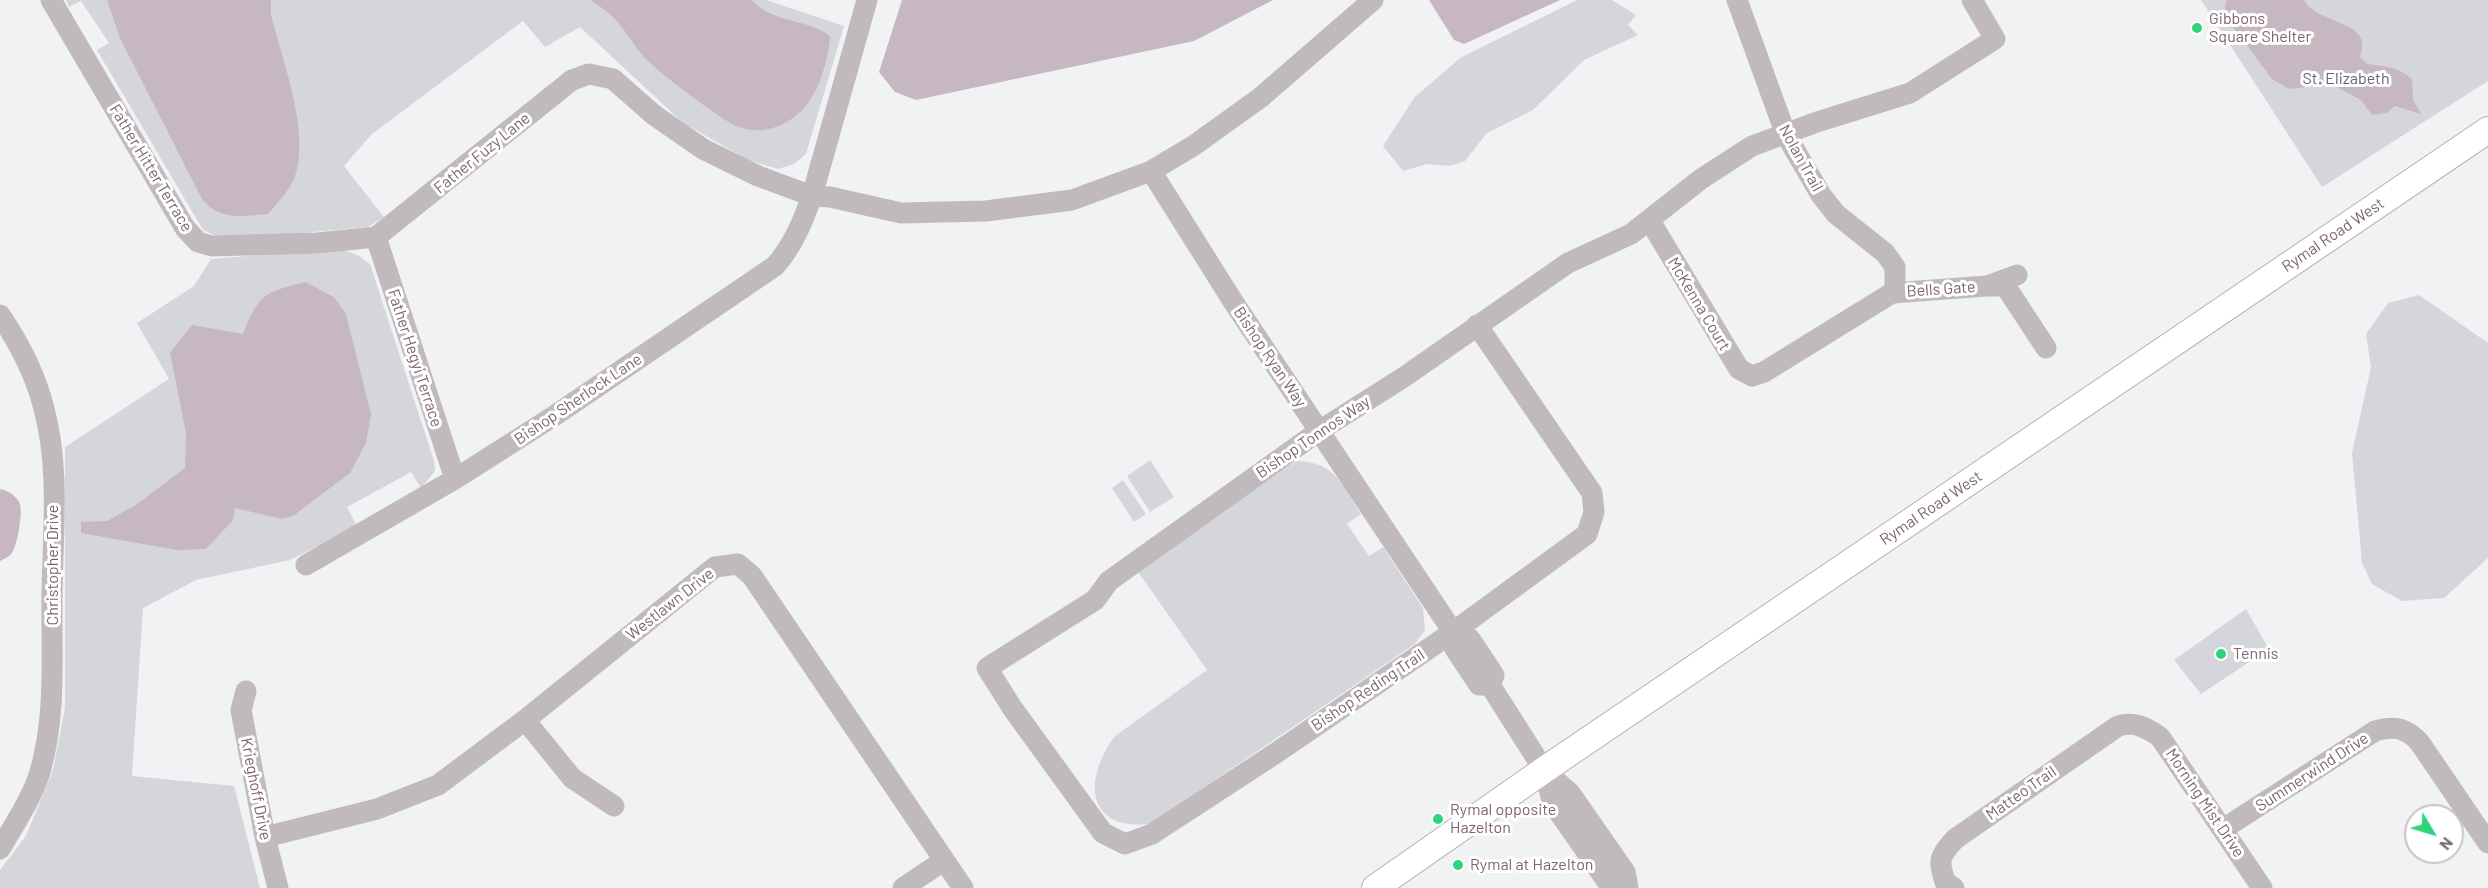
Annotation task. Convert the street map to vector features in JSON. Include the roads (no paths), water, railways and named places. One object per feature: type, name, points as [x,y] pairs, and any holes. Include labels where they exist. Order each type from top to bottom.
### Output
[{"type":"main road","name":"Rymal Road West","points":[[1375,888],[1544,770],[2488,130]]},
{"type":"street","name":"Father Hitter Terrace","points":[[51,0],[185,228],[198,242],[212,246],[318,243],[376,237]]},
{"type":"street","name":"Bishop Sherlock Lane","points":[[306,565],[455,479],[554,416],[775,266],[785,255],[802,224],[812,196],[867,0]]},
{"type":"street","points":[[812,196],[830,197],[901,213],[986,211],[1072,200],[1151,171],[1209,135],[1260,98],[1373,0]]},
{"type":"street","name":"Nolan Trail","points":[[1737,0],[1786,135],[1821,195],[1836,214],[1886,253],[1895,267],[1896,292]]},
{"type":"street","points":[[1650,221],[1701,179],[1752,146],[1817,122],[1910,93],[1995,39],[1972,0]]},
{"type":"street","name":"Father Fuzy Lane","points":[[376,237],[572,80],[589,74],[613,79],[654,115],[703,149],[758,176],[812,196]]},
{"type":"street","name":"Bishop Ryan Way","points":[[1151,171],[1234,303],[1453,632],[1455,649],[1479,685],[1490,685],[1544,770]]},
{"type":"street","name":"McKenna Court","points":[[1650,221],[1738,369],[1752,376],[1764,372],[1896,292]]},
{"type":"street","name":"Bishop Tonnos Way","points":[[987,668],[1095,600],[1109,581],[1320,431],[1404,377],[1568,263],[1631,234],[1650,221]]},
{"type":"street","name":"Father Hegyi Terrace","points":[[376,237],[455,479]]},
{"type":"street","name":"Bells Gate","points":[[1987,286],[2017,275]]},
{"type":"street","name":"Bells Gate","points":[[1896,292],[2003,286],[2008,290],[2046,348]]},
{"type":"street","name":"Christopher Drive","points":[[0,315],[27,363],[44,410],[53,468],[53,699],[39,773],[0,849]]},
{"type":"street","name":"Bishop Reding Trail","points":[[987,668],[1013,709],[1103,833],[1125,844],[1152,834],[1276,753],[1453,632],[1587,534],[1594,512],[1592,493],[1580,473],[1478,325]]},
{"type":"street","name":"Westlawn Drive","points":[[265,837],[377,809],[438,785],[525,720],[715,567],[738,564],[752,576],[963,888]]},
{"type":"street","name":"Krieghoff Drive","points":[[246,691],[241,710],[265,837],[278,888]]},
{"type":"street","points":[[525,720],[572,778],[614,806]]},
{"type":"street","name":"Matteo Trail","points":[[1954,888],[1945,882],[1939,864],[1941,854],[1954,839],[2118,726],[2128,723],[2139,725]]},
{"type":"street","name":"Morning Mist Drive","points":[[2139,725],[2160,737],[2262,888]]},
{"type":"street","name":"Summerwind Drive","points":[[2223,829],[2375,731],[2395,727],[2405,730],[2420,743],[2488,843]]},
{"type":"street","points":[[1544,770],[1552,804],[1610,884],[1616,888]]},
{"type":"street","points":[[1544,770],[1570,793],[1578,804],[1625,872],[1628,888]]},
{"type":"street","points":[[903,888],[943,861]]},
{"type":"place","name":"Gibbons Square Shelter","points":[[2197,28]]},
{"type":"place","name":"Tennis","points":[[2221,654]]},
{"type":"place","name":"Rymal opposite Hazelton","points":[[1438,819]]},
{"type":"place","name":"Rymal at Hazelton","points":[[1458,865]]},
{"type":"park label","name":"St. Elizabeth","points":[[2346,79]]}]
